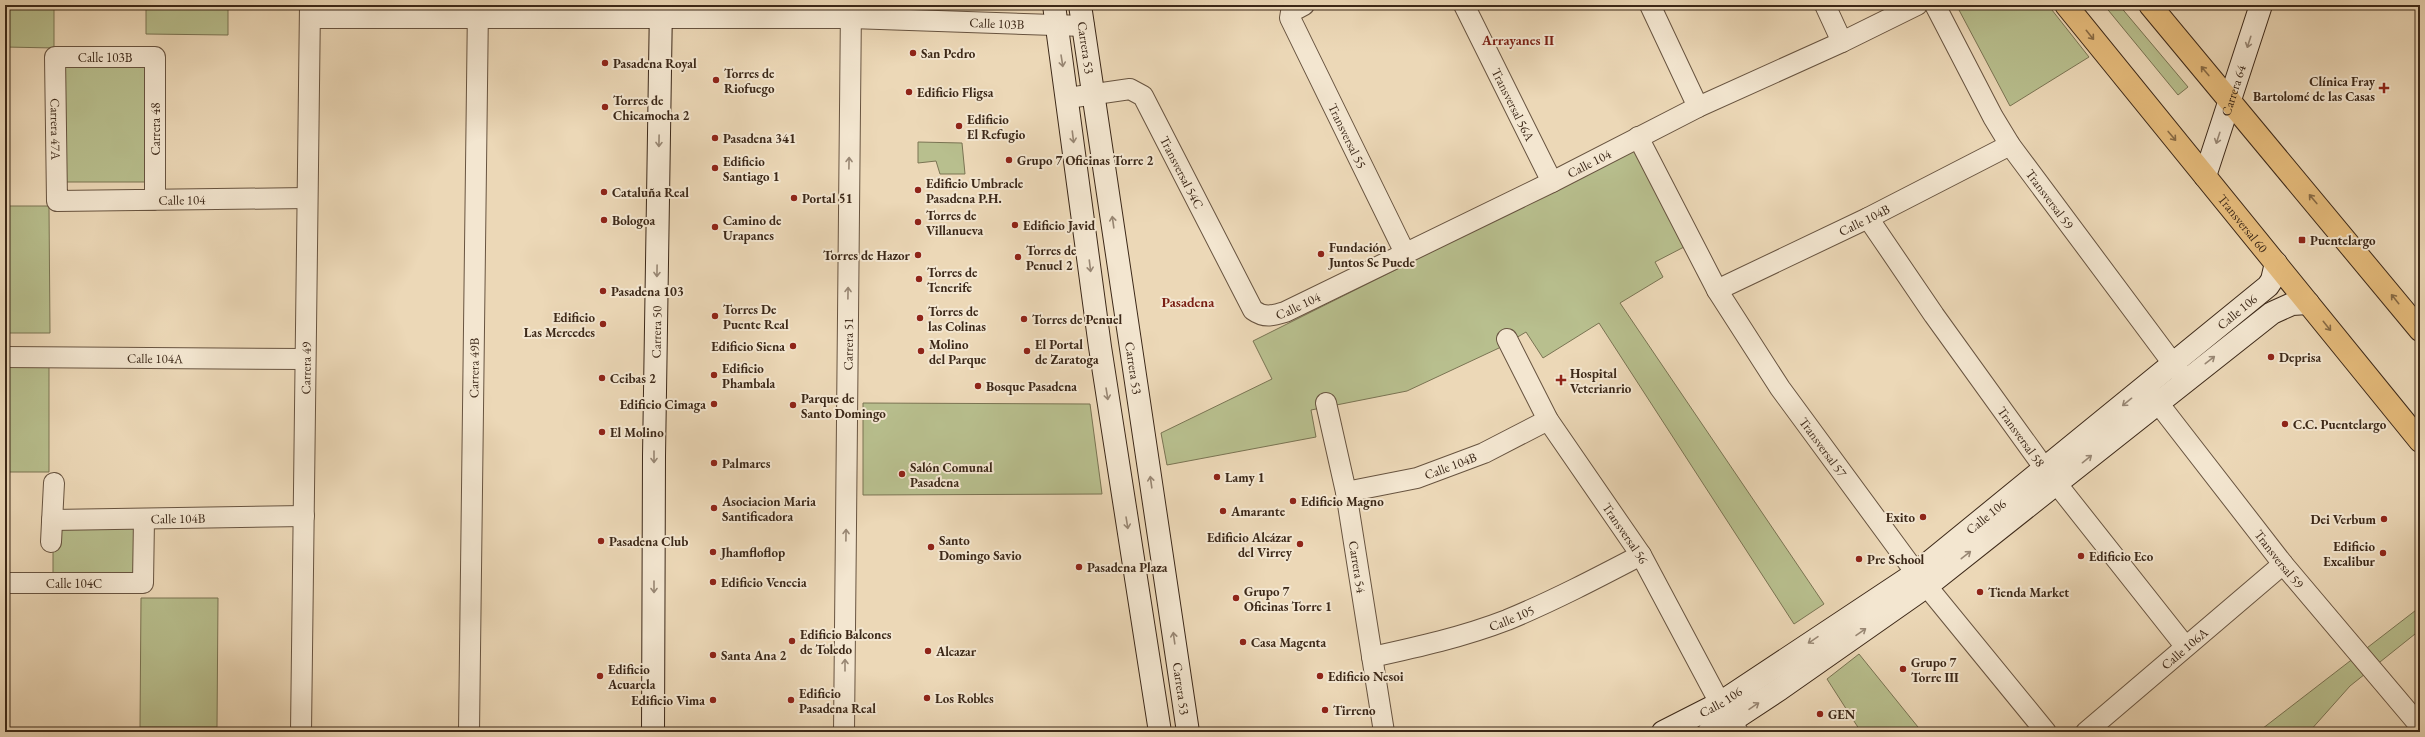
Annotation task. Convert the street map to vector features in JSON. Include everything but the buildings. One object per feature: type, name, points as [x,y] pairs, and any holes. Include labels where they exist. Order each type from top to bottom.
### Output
[{"type":"main road","name":"Transversal 60","points":[[2066,5],[2420,442]]},
{"type":"main road","points":[[2150,5],[2420,330]]},
{"type":"street","name":"Carrera 53","points":[[1080,5],[1188,732]]},
{"type":"street","name":"Transversal 56A","points":[[1464,5],[1552,182]]},
{"type":"street","points":[[1650,5],[1698,107]]},
{"type":"street","points":[[1825,5],[1842,42]]},
{"type":"street","name":"Calle 104","points":[[1260,315],[1270,316],[1285,312],[1552,182],[1698,107],[1842,42],[1917,5]]},
{"type":"street","name":"Transversal 59","points":[[1935,5],[1993,117],[2010,145],[2179,372]]},
{"type":"street","name":"Carrera 64","points":[[2205,176],[2261,5]]},
{"type":"street","name":"Calle 103B","points":[[310,12],[851,11],[1055,15],[1084,26]]},
{"type":"street","name":"Carrera 51","points":[[844,732],[851,11]]},
{"type":"street","name":"Carrera 49","points":[[301,732],[310,12]]},
{"type":"street","name":"Carrera 49B","points":[[469,732],[478,12]]},
{"type":"street","name":"Carrera 50","points":[[653,732],[654,456],[661,12]]},
{"type":"street","name":"Transversal 55","points":[[1297,12],[1405,253]]},
{"type":"street","name":"Carrera 53","points":[[1055,15],[1068,98],[1100,347],[1160,732]]},
{"type":"street","name":"Calle 103B","points":[[55,57],[155,57]]},
{"type":"street","name":"Carrera 47A","points":[[55,57],[58,201]]},
{"type":"street","name":"Carrera 48","points":[[155,57],[155,200]]},
{"type":"street","name":"Transversal 54C","points":[[1068,98],[1094,93],[1130,89],[1143,96],[1253,310],[1260,315]]},
{"type":"street","name":"Transversal 57","points":[[1638,137],[1717,290],[1812,433],[1921,579],[2046,732]]},
{"type":"street","name":"Calle 104B","points":[[1717,290],[1868,218],[2010,145]]},
{"type":"street","name":"Calle 104","points":[[58,201],[307,198]]},
{"type":"street","name":"Transversal 58","points":[[1868,218],[1939,321],[2051,476],[2186,646]]},
{"type":"street","name":"Calle 106","points":[[2179,372],[2268,286],[2272,280],[2276,263]]},
{"type":"street","name":"Calle 106","points":[[1708,732],[1730,719],[1921,579],[2179,372],[2272,313],[2292,304],[2308,303]]},
{"type":"street","name":"Transversal 56","points":[[1507,339],[1548,420],[1641,555],[1730,719]]},
{"type":"street","name":"Calle 104A","points":[[5,357],[305,359]]},
{"type":"street","name":"Transversal 59","points":[[2151,394],[2283,564],[2415,727]]},
{"type":"street","name":"Carrera 54","points":[[1326,403],[1346,492],[1384,732]]},
{"type":"street","name":"Calle 104B","points":[[1346,492],[1417,478],[1484,453],[1548,420]]},
{"type":"street","points":[[51,542],[54,483]]},
{"type":"street","name":"Calle 104B","points":[[52,520],[304,516]]},
{"type":"street","name":"Calle 104C","points":[[5,583],[143,582],[144,519]]},
{"type":"street","name":"Calle 105","points":[[1372,657],[1440,642],[1507,620],[1571,591],[1641,555]]},
{"type":"street","name":"Calle 106A","points":[[2086,732],[2283,564]]},
{"type":"street","name":"Calle 106","points":[[1663,732],[1730,719]]},
{"type":"green space","points":[[5,5],[54,5],[54,48],[5,47]]},
{"type":"green space","points":[[146,5],[228,5],[228,35],[146,34]]},
{"type":"green space","points":[[1969,5],[2048,5],[2089,57],[2010,106],[1959,10]]},
{"type":"green space","points":[[2104,5],[2119,5],[2188,87],[2178,95]]},
{"type":"green space","points":[[65,66],[146,66],[146,182],[65,182]]},
{"type":"green space","points":[[918,142],[962,143],[965,174],[940,174],[936,161],[918,163]]},
{"type":"green space","points":[[1637,149],[1684,247],[1655,262],[1663,277],[1620,303],[1824,604],[1794,624],[1599,323],[1543,358],[1526,332],[1499,348],[1407,391],[1311,410],[1316,437],[1167,465],[1161,433],[1272,379],[1253,341]]},
{"type":"green space","points":[[5,206],[49,206],[50,333],[5,333]]},
{"type":"green space","points":[[5,363],[49,364],[49,472],[5,472]]},
{"type":"green space","points":[[863,403],[1090,404],[1102,494],[863,495]]},
{"type":"green space","points":[[137,521],[138,574],[53,575],[53,522]]},
{"type":"green space","points":[[141,598],[218,598],[217,727],[140,727]]},
{"type":"green space","points":[[2420,607],[2420,630],[2350,686],[2309,732],[2258,732]]},
{"type":"green space","points":[[1859,654],[1922,732],[1861,732],[1827,679]]},
{"type":"place","name":"San Pedro","points":[[913,53]]},
{"type":"place","name":"Pasadena Royal","points":[[605,63]]},
{"type":"place","name":"Torres de Riofuego","points":[[716,80]]},
{"type":"place","name":"Clínica Fray Bartolomé de las Casas","points":[[2384,88]]},
{"type":"place","name":"Edificio Fligsa","points":[[909,92]]},
{"type":"place","name":"Torres de Chicamocha 2","points":[[605,107]]},
{"type":"place","name":"Edificio El Refugio","points":[[959,126]]},
{"type":"place","name":"Pasadena 341","points":[[715,138]]},
{"type":"place","name":"Grupo 7 Oficinas Torre 2","points":[[1009,160]]},
{"type":"place","name":"Edificio Santiago 1","points":[[715,168]]},
{"type":"place","name":"Edificio Umbracle Pasadena P.H.","points":[[918,190]]},
{"type":"place","name":"Cataluña Real","points":[[604,192]]},
{"type":"place","name":"Portal 51","points":[[794,198]]},
{"type":"place","name":"Bologoa","points":[[604,220]]},
{"type":"place","name":"Torres de Villanueva","points":[[918,222]]},
{"type":"place","name":"Edificio Javid","points":[[1015,225]]},
{"type":"place","name":"Camino de Urapanes","points":[[715,227]]},
{"type":"place","name":"Puentelargo","points":[[2302,240]]},
{"type":"place","name":"Fundación Juntos Se Puede","points":[[1321,254]]},
{"type":"place","name":"Torres de Hazor","points":[[918,255]]},
{"type":"place","name":"Torres de Penuel 2","points":[[1018,257]]},
{"type":"place","name":"Torres de Tenerife","points":[[919,279]]},
{"type":"place","name":"Pasadena 103","points":[[603,291]]},
{"type":"place","name":"Torres De Puente Real","points":[[715,316]]},
{"type":"place","name":"Torres de las Colinas","points":[[920,318]]},
{"type":"place","name":"Torres de Penuel","points":[[1024,319]]},
{"type":"place","name":"Edificio Las Mercedes","points":[[603,324]]},
{"type":"place","name":"Edificio Siena","points":[[793,346]]},
{"type":"place","name":"Molino del Parque","points":[[921,351]]},
{"type":"place","name":"El Portal de Zaratoga","points":[[1027,351]]},
{"type":"place","name":"Deprisa","points":[[2271,357]]},
{"type":"place","name":"Edificio Phambala","points":[[714,375]]},
{"type":"place","name":"Ceibas 2","points":[[602,378]]},
{"type":"place","name":"Hospital Veterianrio","points":[[1561,380]]},
{"type":"place","name":"Bosque Pasadena","points":[[978,386]]},
{"type":"place","name":"Edificio Cimaga","points":[[714,404]]},
{"type":"place","name":"Parque de Santo Domingo","points":[[793,405]]},
{"type":"place","name":"C.C. Puentelargo","points":[[2285,424]]},
{"type":"place","name":"El Molino","points":[[602,432]]},
{"type":"place","name":"Palmares","points":[[714,463]]},
{"type":"place","name":"Salón Comunal Pasadena","points":[[902,474]]},
{"type":"place","name":"Lamy 1","points":[[1217,477]]},
{"type":"place","name":"Edificio Magno","points":[[1293,501]]},
{"type":"place","name":"Asociacion Maria Santificadora","points":[[714,508]]},
{"type":"place","name":"Amarante","points":[[1223,511]]},
{"type":"place","name":"Exito","points":[[1923,517]]},
{"type":"place","name":"Dei Verbum","points":[[2384,519]]},
{"type":"place","name":"Pasadena Club","points":[[601,541]]},
{"type":"place","name":"Edificio Alcázar del Virrey","points":[[1300,544]]},
{"type":"place","name":"Santo Domingo Savio","points":[[931,547]]},
{"type":"place","name":"Jhamfloflop","points":[[713,552]]},
{"type":"place","name":"Edificio Excalibur","points":[[2383,553]]},
{"type":"place","name":"Edificio Eco","points":[[2081,556]]},
{"type":"place","name":"Pre School","points":[[1859,559]]},
{"type":"place","name":"Pasadena Plaza","points":[[1079,567]]},
{"type":"place","name":"Edificio Venecia","points":[[713,582]]},
{"type":"place","name":"Tienda Market","points":[[1980,592]]},
{"type":"place","name":"Grupo 7 Oficinas Torre 1","points":[[1236,598]]},
{"type":"place","name":"Edificio Balcones de Toledo","points":[[792,641]]},
{"type":"place","name":"Casa Magenta","points":[[1243,642]]},
{"type":"place","name":"Alcazar","points":[[928,651]]},
{"type":"place","name":"Santa Ana 2","points":[[713,655]]},
{"type":"place","name":"Grupo 7 Torre III","points":[[1903,669]]},
{"type":"place","name":"Edificio Acuarela","points":[[600,676]]},
{"type":"place","name":"Edificio Nesoi","points":[[1320,676]]},
{"type":"place","name":"Los Robles","points":[[927,698]]},
{"type":"place","name":"Edificio Vima","points":[[713,700]]},
{"type":"place","name":"Edificio Pasadena Real","points":[[791,700]]},
{"type":"place","name":"Tirreno","points":[[1325,710]]},
{"type":"place","name":"GEN","points":[[1820,714]]},
{"type":"district","name":"Arrayanes II","points":[[1518,40]]},
{"type":"district","name":"Pasadena","points":[[1188,302]]}]
